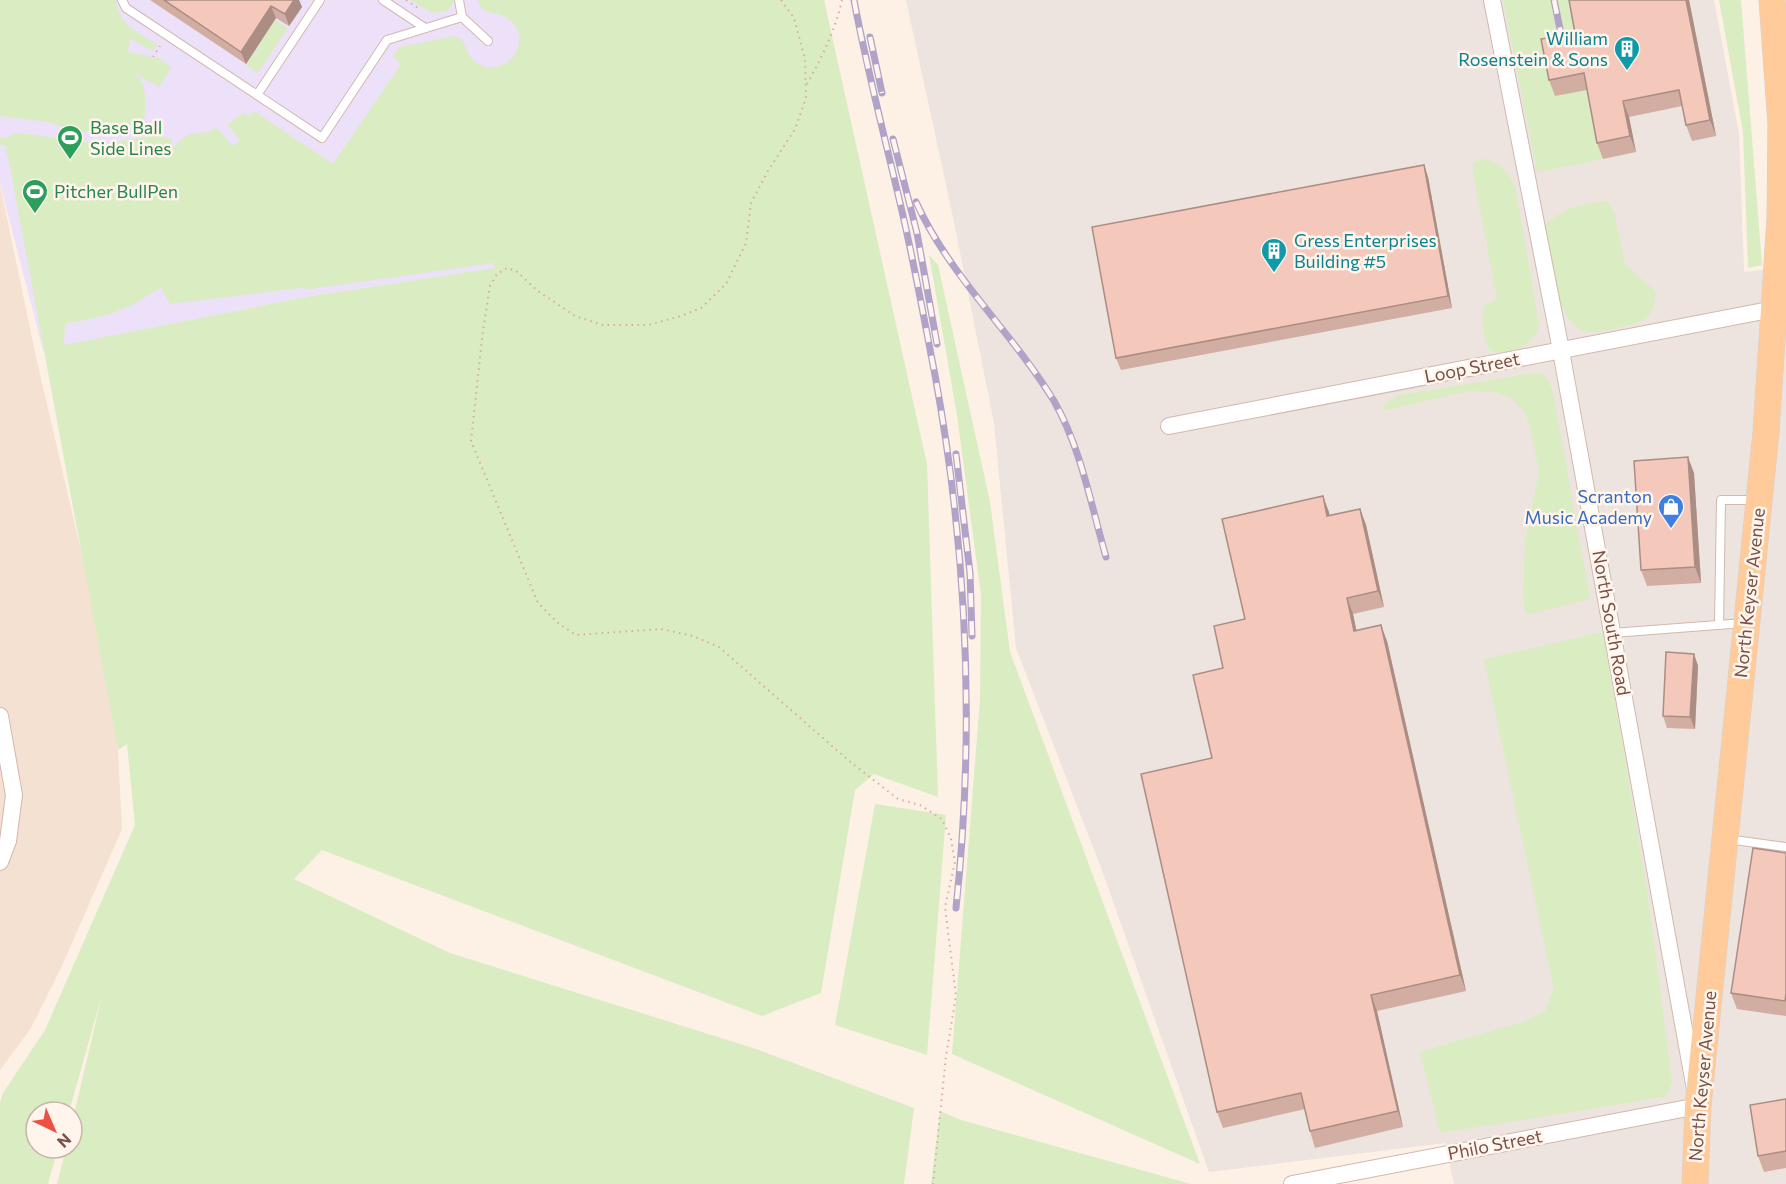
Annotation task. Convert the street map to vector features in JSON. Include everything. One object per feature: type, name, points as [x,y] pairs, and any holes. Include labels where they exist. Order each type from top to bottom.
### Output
[{"type":"main road","name":"North Keyser Avenue","points":[[1695,1184],[1698,1106],[1766,432],[1780,218],[1780,123],[1773,0]]},
{"type":"street","name":"North South Road","points":[[1492,0],[1561,351],[1698,1106]]},
{"type":"street","name":"Loop Street","points":[[1169,426],[1774,309]]},
{"type":"street","points":[[0,716],[14,795],[0,862]]},
{"type":"street","name":"Philo Street","points":[[1292,1184],[1698,1106]]},
{"type":"lane","points":[[122,0],[126,8],[322,138],[387,40],[462,16]]},
{"type":"lane","points":[[257,95],[320,0]]},
{"type":"lane","points":[[383,0],[425,28]]},
{"type":"lane","points":[[459,0],[462,16],[488,41]]},
{"type":"lane","points":[[1719,625],[1721,500],[1759,500]]},
{"type":"lane","points":[[1612,633],[1747,623]]},
{"type":"lane","points":[[1725,839],[1786,847]]},
{"type":"path","points":[[406,0],[421,10]]},
{"type":"path","points":[[781,0],[794,18],[805,59],[806,98],[795,129],[768,171],[752,203],[746,243],[726,284],[701,308],[681,316],[648,325],[602,325],[575,316],[538,291],[516,271],[507,268],[497,274],[490,286],[483,330],[471,441],[538,603],[559,624],[576,635],[661,629],[693,636],[719,647],[848,760],[898,799],[920,805],[942,819],[951,839],[955,862],[945,907],[956,996],[946,1056],[933,1184]]},
{"type":"path","points":[[806,87],[826,49],[842,0]]},
{"type":"shaded area","points":[[0,0],[555,0],[477,176],[496,268],[311,296],[43,350],[0,184]]},
{"type":"shaded area","points":[[906,0],[1714,0],[1739,134],[1744,272],[1786,267],[1786,1184],[1454,1184],[1445,1143],[1209,1172],[1103,873],[1016,648],[994,423],[953,217]]},
{"type":"shaded area","points":[[0,185],[36,357],[106,659],[118,750],[122,829],[61,968],[31,1028],[0,1070]]},
{"type":"green space","points":[[0,0],[116,0],[117,8],[125,22],[136,32],[157,44],[153,51],[130,39],[128,52],[155,59],[157,57],[171,67],[159,87],[130,70],[143,84],[145,107],[143,122],[78,132],[49,122],[0,116]]},
{"type":"green space","points":[[410,0],[453,0],[453,3],[447,11],[432,13]]},
{"type":"green space","points":[[478,0],[824,0],[927,464],[938,797],[874,774],[855,790],[821,993],[762,1016],[322,850],[294,879],[450,953],[756,1049],[914,1108],[904,1184],[57,1184],[63,1160],[84,1160],[84,1100],[77,1100],[103,991],[72,1100],[24,1100],[24,1160],[55,1160],[48,1184],[0,1184],[0,1103],[3,1093],[45,1030],[135,825],[127,744],[118,750],[10,167],[5,145],[0,145],[0,137],[8,138],[12,134],[21,133],[107,143],[157,135],[172,139],[171,146],[177,145],[177,142],[190,134],[208,132],[217,128],[233,146],[240,140],[228,125],[229,123],[243,113],[248,116],[254,111],[333,164],[401,64],[393,57],[399,47],[454,36],[462,40],[473,60],[483,66],[502,65],[516,51],[519,42],[518,32],[512,22],[501,15],[482,9]],"holes":[[[494,263],[495,268],[311,296],[64,345],[65,324],[108,315],[130,306],[161,288],[170,304],[300,288],[310,289]]]},
{"type":"green space","points":[[1503,0],[1571,0],[1581,49],[1554,96],[1590,89],[1603,159],[1537,172]]},
{"type":"green space","points":[[1719,0],[1741,0],[1762,265],[1748,268],[1743,132]]},
{"type":"green space","points":[[275,20],[288,28],[258,73],[246,65]]},
{"type":"green space","points":[[1483,159],[1503,168],[1515,186],[1539,325],[1527,344],[1506,352],[1490,351],[1483,328],[1485,305],[1497,299],[1473,172],[1473,162]]},
{"type":"green space","points":[[1608,201],[1614,212],[1625,264],[1656,292],[1652,311],[1640,322],[1589,332],[1578,327],[1568,318],[1561,304],[1551,270],[1544,226],[1573,207]]},
{"type":"green space","points":[[929,255],[938,265],[990,502],[1010,652],[1200,1164],[952,1054],[980,700],[981,595],[957,415]]},
{"type":"green space","points":[[1534,373],[1545,375],[1553,392],[1590,599],[1526,615],[1523,599],[1525,541],[1539,472],[1526,414],[1511,398],[1496,392],[1469,391],[1382,411],[1385,403],[1400,395]]},
{"type":"green space","points":[[1603,632],[1647,889],[1672,1083],[1665,1097],[1440,1133],[1420,1052],[1526,1021],[1545,1011],[1554,989],[1484,659]]},
{"type":"green space","points":[[875,804],[946,815],[927,1055],[835,1025]]},
{"type":"green space","points":[[940,1111],[961,1120],[1191,1184],[931,1184]]},
{"type":"building","points":[[164,0],[294,0],[285,14],[271,6],[241,52]]},
{"type":"building","name":"William Rosenstein & Sons","points":[[1569,0],[1686,0],[1710,120],[1686,125],[1679,90],[1623,101],[1630,136],[1597,143],[1584,73],[1549,80],[1541,39],[1575,33]]},
{"type":"building","name":"Gress Enterprises Building #5","points":[[1424,165],[1448,296],[1116,358],[1092,227]]},
{"type":"building","name":"Scranton Music Academy","points":[[1688,457],[1695,567],[1641,570],[1634,461]]},
{"type":"building","points":[[1323,496],[1327,516],[1360,509],[1378,591],[1347,598],[1354,631],[1381,625],[1460,975],[1371,995],[1398,1111],[1310,1131],[1301,1093],[1217,1112],[1141,774],[1212,758],[1193,675],[1223,668],[1214,626],[1245,619],[1222,519]]},
{"type":"building","points":[[1666,652],[1694,654],[1690,717],[1663,716]]},
{"type":"building","points":[[1753,848],[1786,853],[1785,1001],[1731,993]]},
{"type":"building","points":[[1786,1099],[1786,1151],[1758,1156],[1750,1105]]},
{"type":"railway","points":[[854,0],[919,291],[946,441],[954,507],[961,574],[966,708],[962,841],[956,908]]},
{"type":"railway","points":[[1554,0],[1564,48]]},
{"type":"railway","points":[[870,37],[882,93]]},
{"type":"railway","points":[[893,139],[917,233],[937,344]]},
{"type":"railway","points":[[916,202],[946,255],[1020,351],[1054,401],[1078,457],[1106,557]]},
{"type":"railway","points":[[956,454],[970,573],[972,636]]},
{"type":"place","name":"William Rosenstein & Sons","points":[[1627,72]]},
{"type":"place","name":"Base Ball Side Lines","points":[[70,161]]},
{"type":"place","name":"Pitcher BullPen","points":[[35,215]]},
{"type":"place","name":"Gress Enterprises Building #5","points":[[1274,274]]},
{"type":"place","name":"Scranton Music Academy","points":[[1671,530]]}]
